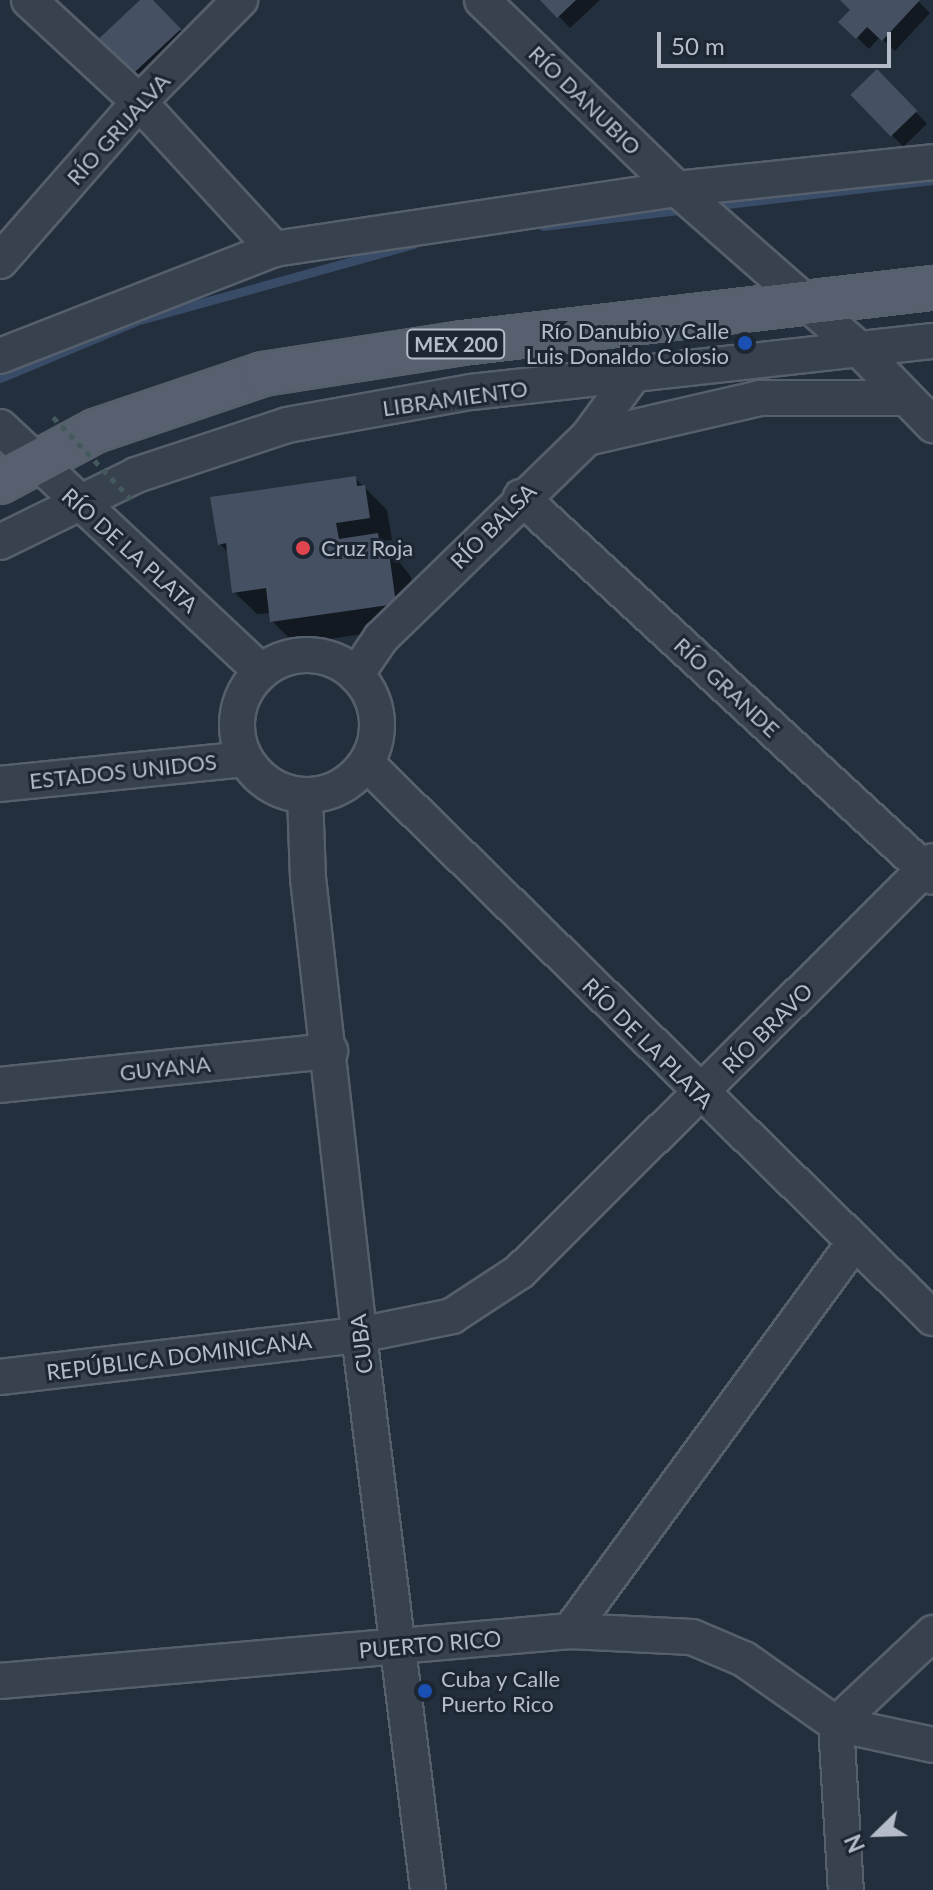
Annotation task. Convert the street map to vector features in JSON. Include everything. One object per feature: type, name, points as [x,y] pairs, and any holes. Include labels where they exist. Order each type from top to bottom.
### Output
[{"type":"main road","name":"MEX 200","points":[[18,472],[95,431],[263,374],[463,343],[933,288]]},
{"type":"street","points":[[29,0],[139,102],[274,249]]},
{"type":"street","name":"RÍO GRIJALVA","points":[[0,261],[139,102],[240,0]]},
{"type":"street","name":"RÍO DANUBIO","points":[[482,0],[683,194],[746,252],[806,301]]},
{"type":"street","points":[[0,356],[274,249],[933,162]]},
{"type":"street","points":[[806,301],[860,350],[933,425]]},
{"type":"street","name":"LIBRAMIENTO","points":[[0,542],[78,503],[216,444],[287,425],[471,392],[631,378],[933,341]]},
{"type":"street","points":[[463,343],[471,392]]},
{"type":"street","name":"RÍO BALSA","points":[[356,675],[381,638],[521,497],[587,438],[631,378]]},
{"type":"street","points":[[587,438],[760,398],[905,398]]},
{"type":"street","name":"RÍO DE LA PLATA","points":[[1,428],[18,472],[78,503],[261,671]]},
{"type":"street","name":"RÍO GRANDE","points":[[521,497],[930,869]]},
{"type":"street","points":[[320,656],[356,675],[370,694],[377,718],[376,741],[367,764],[350,781],[329,793],[305,796],[281,792],[260,779],[245,759],[237,728],[242,697],[261,671],[279,660],[320,656]]},
{"type":"street","name":"ESTADOS UNIDOS","points":[[0,784],[245,759]]},
{"type":"street","name":"RÍO DE LA PLATA","points":[[367,764],[700,1096],[933,1318]]},
{"type":"street","name":"CUBA","points":[[305,796],[308,878],[330,1051],[359,1335],[401,1648],[428,1890]]},
{"type":"street","name":"RÍO BRAVO","points":[[452,1316],[519,1272],[930,869]]},
{"type":"street","name":"GUYANA","points":[[0,1085],[330,1051]]},
{"type":"street","points":[[570,1631],[854,1243]]},
{"type":"street","name":"REPÚBLICA DOMINICANA","points":[[0,1377],[359,1335],[452,1316]]},
{"type":"street","name":"PUERTO RICO","points":[[0,1681],[570,1631],[692,1637],[744,1659],[836,1724]]},
{"type":"street","points":[[836,1724],[933,1633]]},
{"type":"street","points":[[836,1724],[933,1745]]},
{"type":"street","points":[[836,1724],[846,1890]]},
{"type":"path","points":[[53,417],[131,499]]},
{"type":"building","points":[[140,0],[153,0],[181,29],[123,83],[90,47]]},
{"type":"building","points":[[540,0],[576,0],[557,18]]},
{"type":"building","points":[[840,0],[920,0],[882,41],[867,27],[856,39],[838,22],[850,10]]},
{"type":"building","points":[[877,69],[917,111],[891,136],[850,95]]},
{"type":"building","name":"Cruz Roja","points":[[356,476],[357,486],[365,485],[370,518],[336,523],[339,539],[378,533],[381,553],[389,552],[396,604],[270,622],[266,588],[232,593],[226,543],[218,545],[210,497]]},
{"type":"waterway","points":[[710,206],[933,180]]},
{"type":"waterway","points":[[543,226],[687,209]]},
{"type":"waterway","points":[[0,378],[136,321],[414,244]]},
{"type":"place","name":"Río Danubio y Calle Luis Donaldo Colosio","points":[[745,343]]},
{"type":"place","name":"Cruz Roja","points":[[303,548]]},
{"type":"place","name":"Cuba y Calle Puerto Rico","points":[[425,1691]]}]
